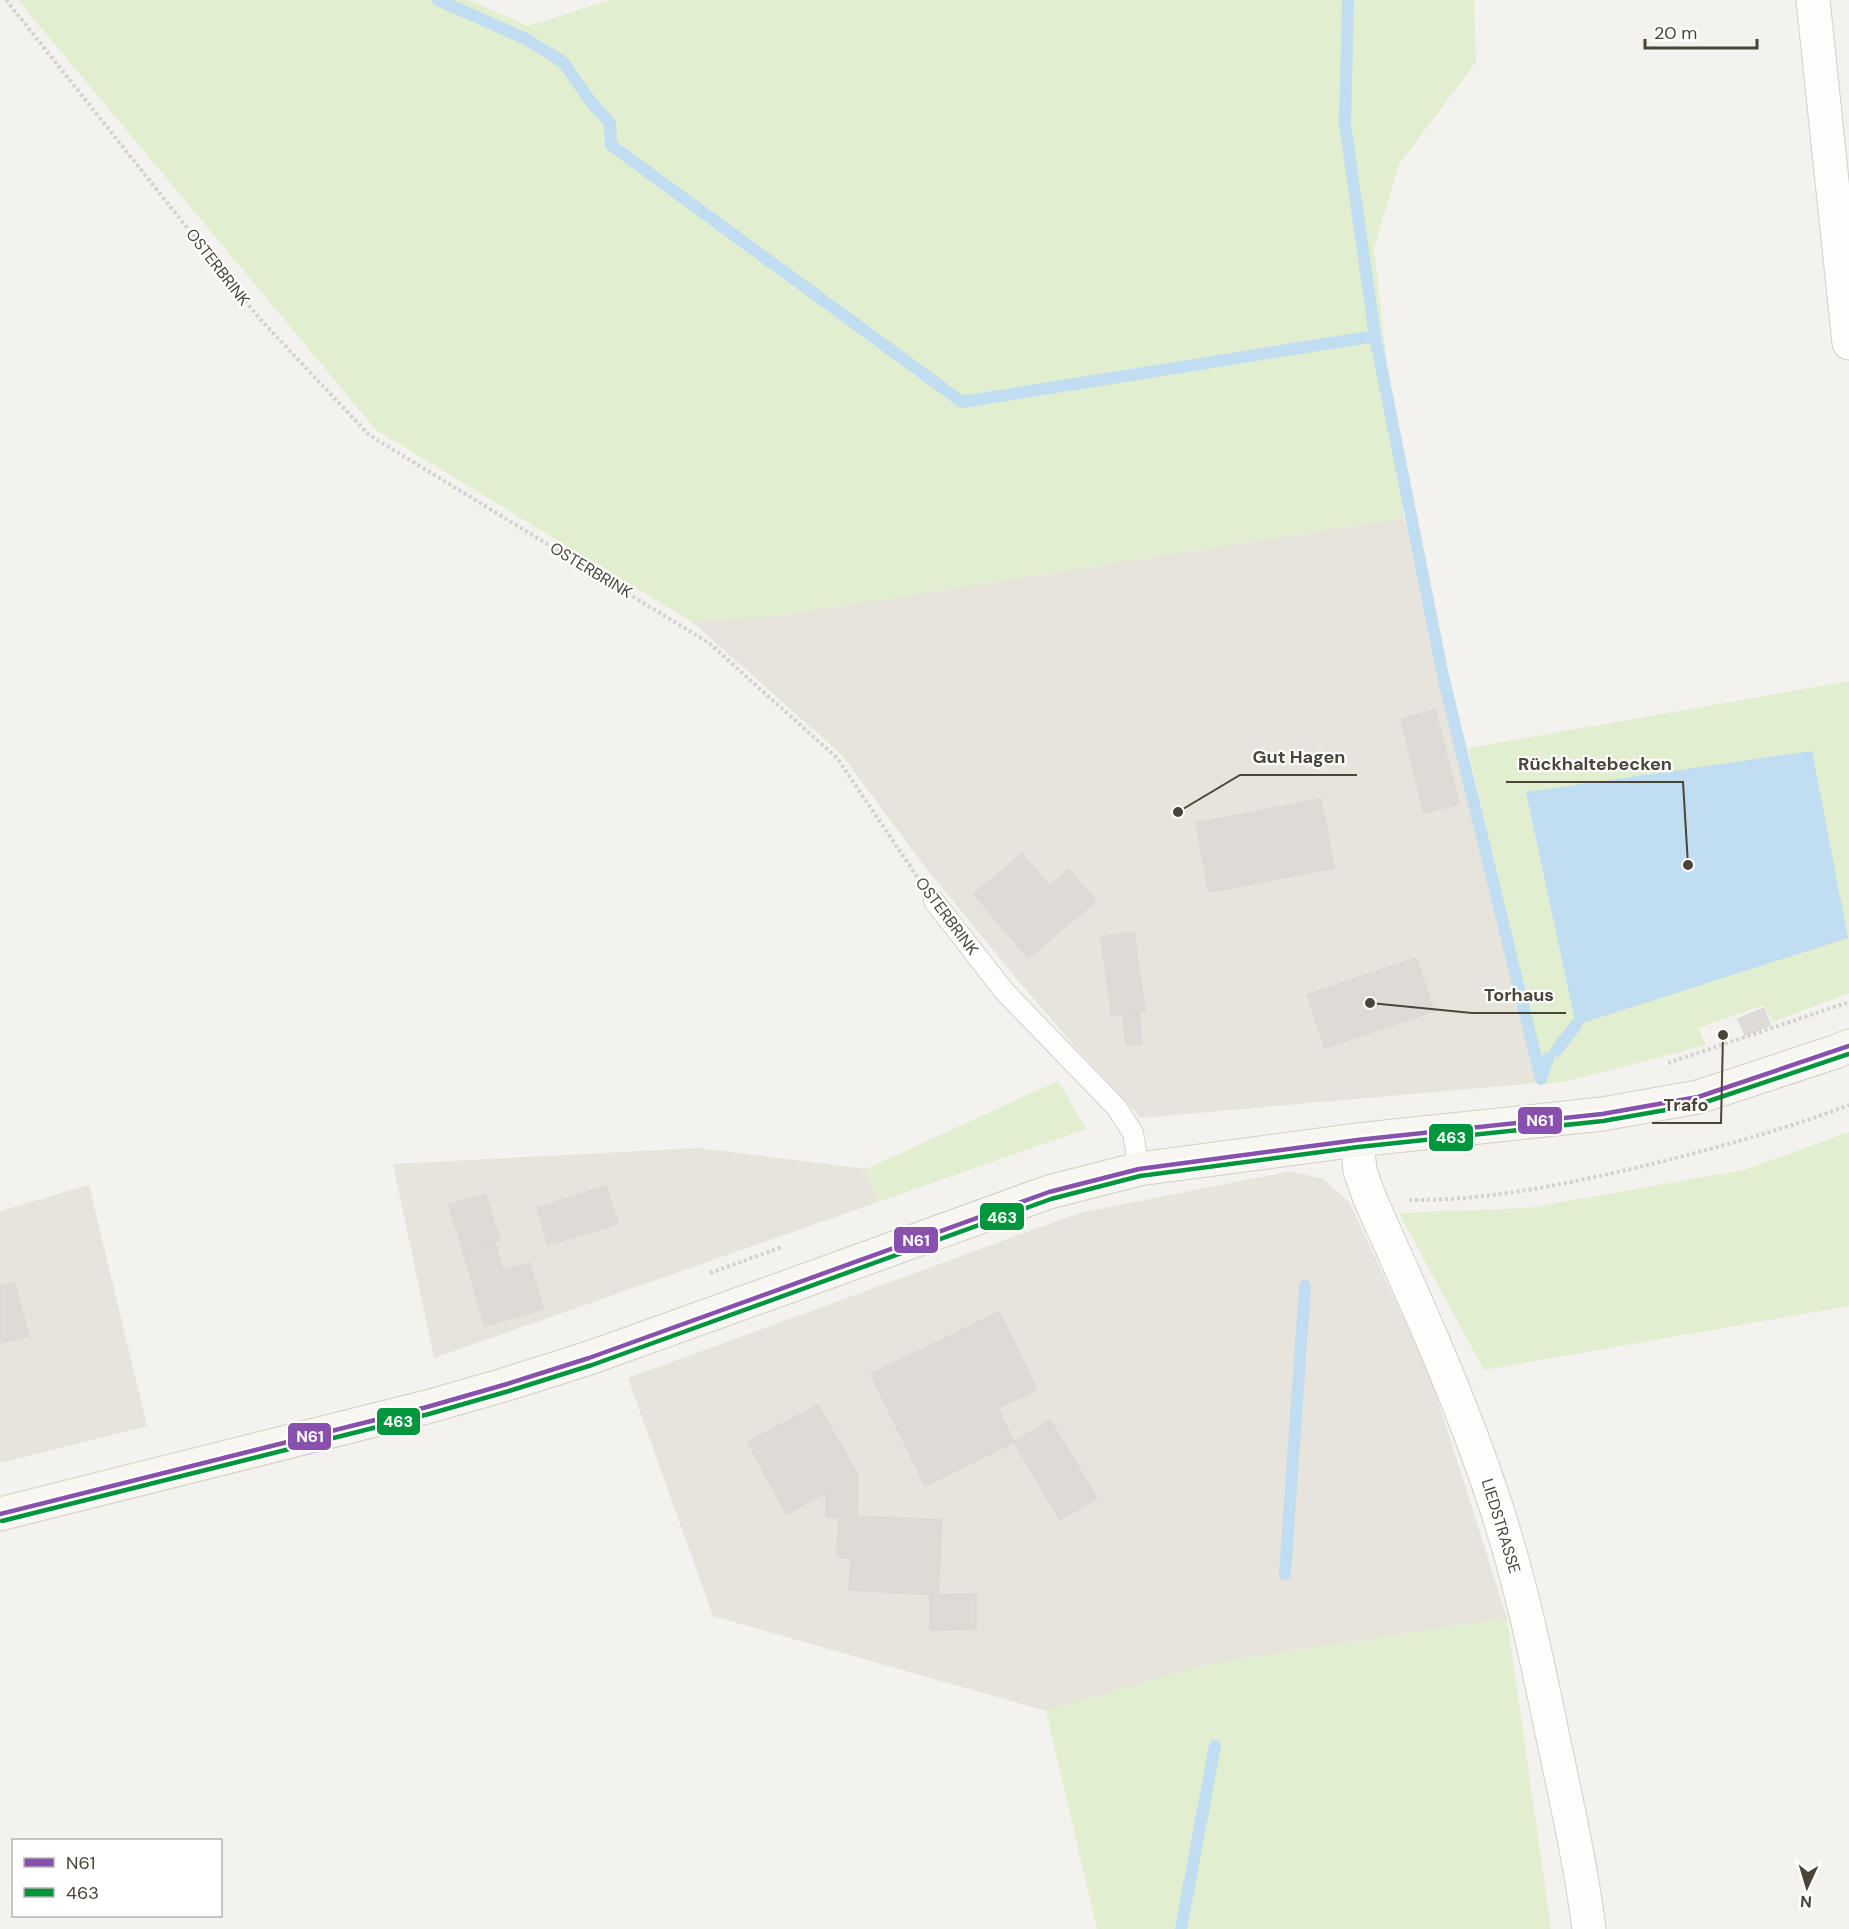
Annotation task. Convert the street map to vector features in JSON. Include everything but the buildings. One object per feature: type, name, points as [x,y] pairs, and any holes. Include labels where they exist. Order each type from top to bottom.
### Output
[{"type":"main road","points":[[0,1514],[427,1407],[507,1384],[589,1358],[1050,1192],[1139,1169],[1357,1140],[1602,1114],[1698,1097],[1849,1046]]},
{"type":"street","points":[[1813,0],[1849,343]]},
{"type":"street","name":"LIEDSTRASSE","points":[[1357,1140],[1360,1171],[1370,1200],[1447,1373],[1489,1485],[1518,1580],[1583,1881],[1589,1929]]},
{"type":"lane","name":"OSTERBRINK","points":[[934,901],[1005,991],[1117,1108],[1133,1133],[1139,1169]]},
{"type":"path","name":"OSTERBRINK","points":[[6,0],[259,318],[369,435],[709,643],[837,758],[934,901]]},
{"type":"path","points":[[1704,1052],[1849,1002]]},
{"type":"path","points":[[1370,1200],[1436,1200],[1519,1192],[1618,1172],[1721,1146],[1849,1105]]},
{"type":"shaded area","points":[[1404,518],[1536,1083],[1141,1118],[1015,977],[926,868],[841,754],[692,622],[776,616]]},
{"type":"shaded area","points":[[699,1148],[866,1169],[878,1202],[434,1358],[393,1164]]},
{"type":"shaded area","points":[[1291,1171],[1323,1179],[1349,1202],[1429,1372],[1507,1618],[1209,1664],[1046,1711],[713,1616],[628,1378],[1079,1213]]},
{"type":"shaded area","points":[[89,1185],[147,1426],[0,1463],[0,1211]]},
{"type":"green space","points":[[18,0],[469,0],[528,26],[610,0],[1474,0],[1476,62],[1399,164],[1374,248],[1404,518],[776,616],[692,622],[376,430]]},
{"type":"green space","points":[[1849,681],[1849,993],[1773,1022],[1764,1005],[1698,1028],[1706,1045],[1568,1081],[1544,1084],[1468,748]]},
{"type":"green space","points":[[1058,1081],[1086,1129],[878,1202],[866,1169]]},
{"type":"green space","points":[[1849,1132],[1849,1306],[1484,1370],[1399,1213],[1528,1208],[1744,1170]]},
{"type":"green space","points":[[1507,1618],[1551,1929],[1097,1929],[1046,1711],[1209,1664]]},
{"type":"water","points":[[1812,751],[1848,938],[1576,1025],[1526,792]]},
{"type":"waterway","points":[[438,0],[526,39],[563,62],[591,102],[610,123],[611,145],[962,402],[1375,336]]},
{"type":"waterway","points":[[1348,0],[1345,124],[1375,336],[1443,676],[1541,1079]]},
{"type":"waterway","points":[[1556,1051],[1576,1025]]},
{"type":"waterway","points":[[1541,1079],[1548,1058]]},
{"type":"waterway","points":[[1285,1574],[1305,1286]]},
{"type":"waterway","points":[[1181,1929],[1215,1746]]},
{"type":"transit line","name":"N61","points":[[0,1514],[427,1407],[507,1384],[589,1358],[1049,1192],[1139,1169],[1357,1140],[1602,1114],[1698,1097],[1849,1046]]},
{"type":"transit line","name":"463","points":[[2,1521],[429,1414],[509,1391],[592,1365],[1051,1199],[1140,1176],[1358,1147],[1603,1121],[1700,1104],[1849,1054]]},
{"type":"place","name":"Gut Hagen","points":[[1178,812]]},
{"type":"place","name":"Rückhaltebecken","points":[[1688,865]]},
{"type":"place","name":"Torhaus","points":[[1370,1003]]},
{"type":"place","name":"Trafo","points":[[1723,1035]]}]
